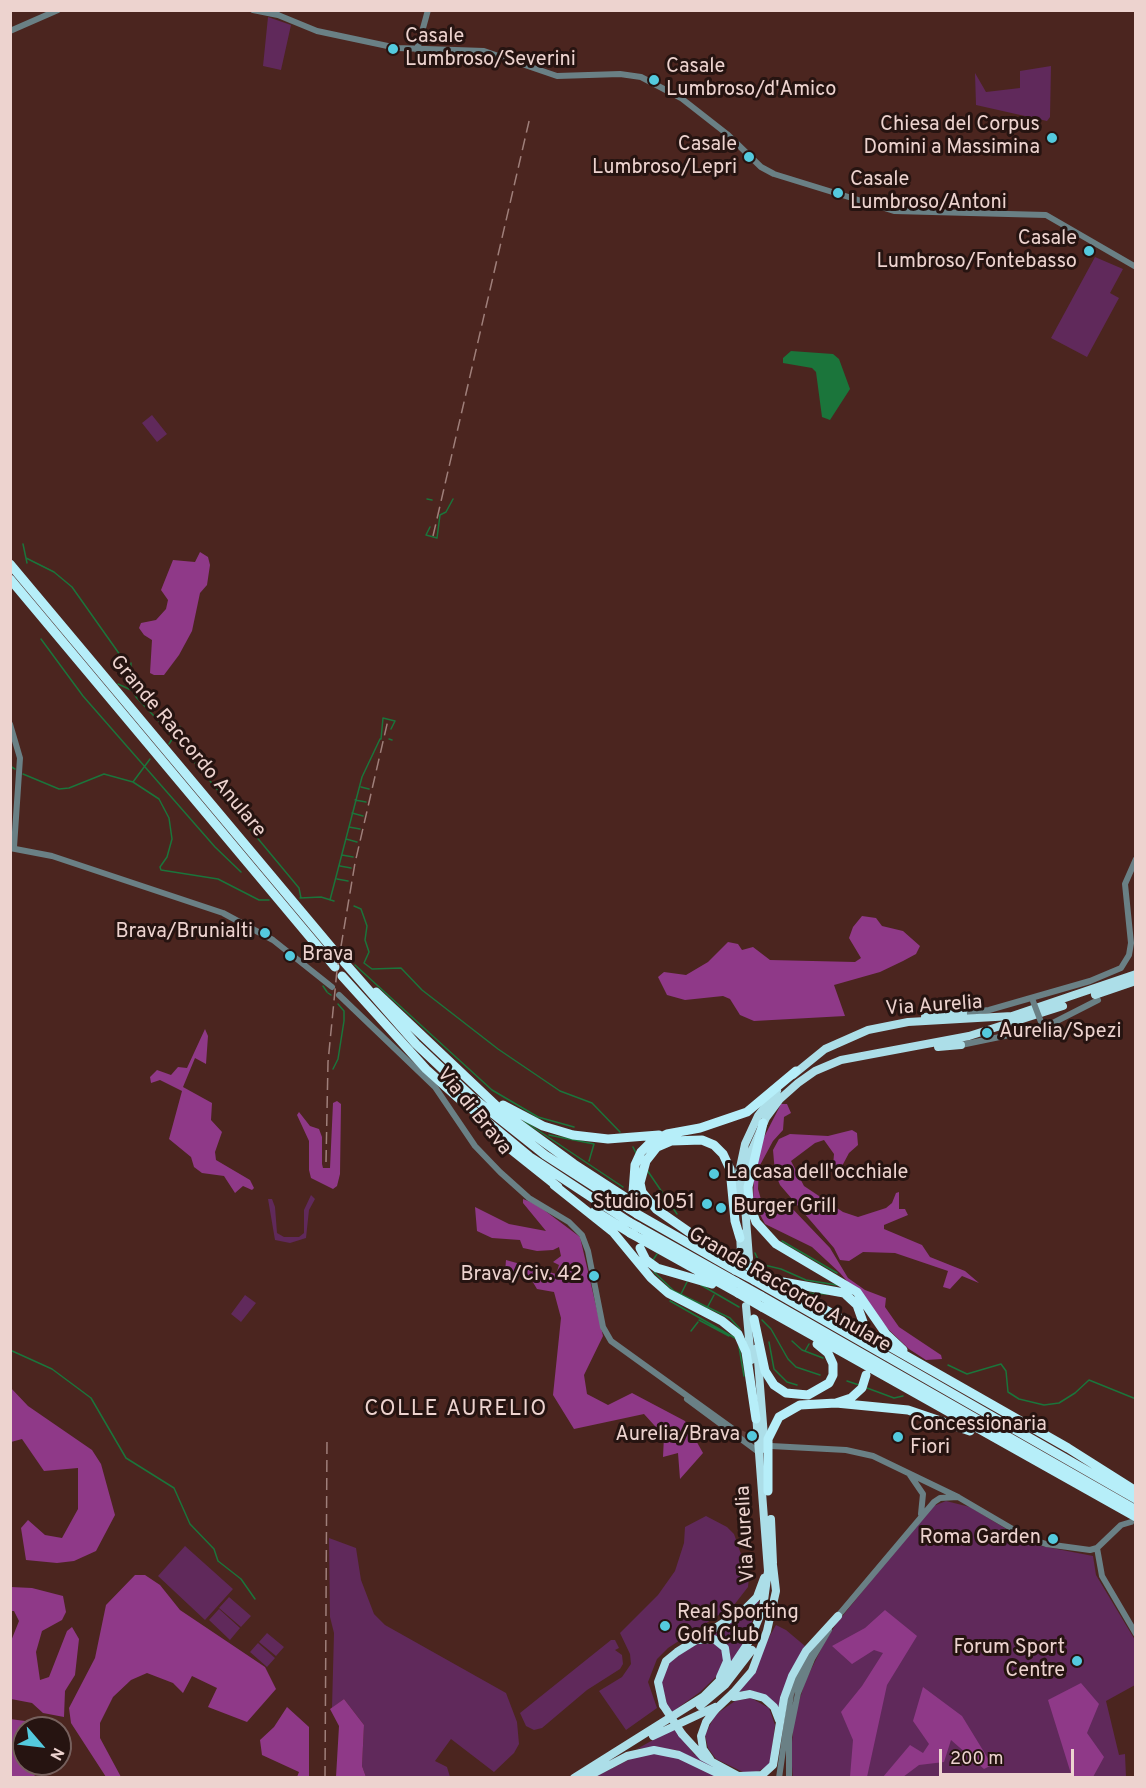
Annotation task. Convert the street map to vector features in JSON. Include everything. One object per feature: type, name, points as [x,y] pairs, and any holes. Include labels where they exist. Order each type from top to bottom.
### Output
[{"type":"highway","name":"Grande Raccordo Anulare","points":[[10,564],[336,953]]},
{"type":"highway","name":"Grande Raccordo Anulare","points":[[10,579],[334,967]]},
{"type":"highway","name":"Grande Raccordo Anulare","points":[[466,1079],[398,1011],[346,965],[416,1044],[486,1108],[545,1155],[633,1203],[735,1269],[761,1277],[1136,1499]]},
{"type":"highway","name":"Via Aurelia","points":[[741,1257],[738,1180],[746,1140],[764,1106],[796,1071],[821,1052],[874,1028],[908,1022],[1012,1016],[1136,974]]},
{"type":"highway","name":"Grande Raccordo Anulare","points":[[342,976],[426,1069],[457,1097],[530,1157],[629,1222],[634,1230],[735,1288],[761,1296],[1133,1516]]},
{"type":"highway","points":[[1098,1000],[1136,981]]},
{"type":"highway","name":"Via Aurelia","points":[[741,1257],[744,1184],[752,1147],[763,1123],[787,1092],[815,1071],[848,1058],[914,1047],[999,1027],[1136,981]]},
{"type":"highway","points":[[908,1022],[924,1017],[963,1014]]},
{"type":"highway","points":[[914,1047],[961,1046]]},
{"type":"highway","points":[[466,1079],[507,1108],[558,1132],[608,1139],[668,1134],[700,1128],[747,1112],[796,1071]]},
{"type":"highway","points":[[466,1079],[551,1148],[633,1203],[699,1239],[741,1257],[761,1277],[992,1404],[1136,1491]]},
{"type":"highway","points":[[457,1097],[495,1137],[613,1232],[651,1278],[668,1293],[722,1321],[738,1334],[746,1352],[756,1419]]},
{"type":"highway","points":[[763,1123],[748,1187],[751,1209],[761,1229],[776,1244],[856,1292],[886,1334],[902,1349],[979,1393],[992,1404]]},
{"type":"highway","points":[[633,1203],[638,1171],[645,1154],[655,1140],[668,1134]]},
{"type":"highway","points":[[645,1154],[662,1144],[676,1140],[700,1139],[718,1148],[730,1169],[735,1221],[740,1238]]},
{"type":"highway","points":[[638,1171],[641,1187],[650,1204],[699,1239]]},
{"type":"highway","points":[[554,1185],[634,1230],[646,1260],[657,1268],[735,1288]]},
{"type":"highway","points":[[640,1243],[735,1288],[755,1313],[828,1353],[834,1370],[831,1380],[822,1389],[797,1396],[777,1388],[765,1371],[755,1313]]},
{"type":"highway","points":[[761,1277],[795,1286],[844,1293],[857,1305],[863,1322]]},
{"type":"highway","points":[[755,1313],[1133,1516]]},
{"type":"highway","name":"Via Aurelia","points":[[574,1778],[704,1697],[735,1664],[755,1630],[766,1593],[767,1554],[756,1419],[755,1313]]},
{"type":"highway","name":"Via Aurelia","points":[[585,1778],[711,1698],[740,1668],[757,1640],[768,1610],[773,1565],[755,1313]]},
{"type":"highway","points":[[836,1403],[858,1393],[866,1378]]},
{"type":"highway","points":[[768,1491],[768,1439],[776,1420],[788,1409],[800,1405],[836,1403],[885,1406],[927,1414],[970,1431],[1038,1464]]},
{"type":"highway","points":[[767,1554],[762,1585],[749,1606],[671,1656],[661,1669],[658,1686],[663,1705],[683,1737],[698,1753],[740,1777],[762,1775],[771,1767],[777,1756],[780,1723],[788,1687],[800,1660],[838,1616]]},
{"type":"highway","points":[[653,1736],[715,1708],[734,1695],[752,1671],[767,1630],[776,1592],[773,1565]]},
{"type":"highway","points":[[692,1643],[712,1638],[722,1644],[727,1653],[724,1669],[704,1697]]},
{"type":"highway","points":[[734,1695],[747,1694],[764,1698],[775,1709],[780,1723]]},
{"type":"highway","points":[[715,1708],[706,1722],[701,1737],[704,1751],[719,1767]]},
{"type":"highway","points":[[683,1737],[691,1741],[701,1737]]},
{"type":"highway","points":[[585,1778],[627,1756],[654,1750],[679,1755],[726,1778]]},
{"type":"highway","points":[[568,1778],[602,1761]]},
{"type":"street","points":[[10,32],[58,10]]},
{"type":"street","points":[[253,10],[276,13],[323,32],[417,50],[481,50],[557,76],[620,74],[643,78],[679,96],[724,131],[761,167],[774,174],[894,212],[973,211],[1046,214],[1136,267]]},
{"type":"street","points":[[417,50],[428,10]]},
{"type":"street","points":[[10,724],[18,746],[20,765],[12,848],[56,858],[188,899],[229,916],[277,943],[332,987]]},
{"type":"street","name":"Via Aurelia","points":[[963,1014],[989,1010],[1032,998],[1090,981],[1121,968],[1131,943],[1124,886],[1136,859]]},
{"type":"street","name":"Via di Brava","points":[[339,994],[435,1087],[475,1146],[500,1172],[529,1198],[568,1222],[582,1235],[588,1251],[596,1300],[606,1335],[625,1353],[676,1387],[760,1454]]},
{"type":"street","points":[[1032,998],[1042,1025]]},
{"type":"street","name":"Via Aurelia","points":[[961,1046],[1042,1025],[1098,1000]]},
{"type":"street","points":[[771,1446],[860,1452],[935,1485],[1030,1539],[1081,1551],[1098,1548],[1133,1516]]},
{"type":"street","points":[[907,1472],[923,1496]]},
{"type":"street","points":[[921,1515],[923,1496],[935,1485]]},
{"type":"street","points":[[934,1502],[935,1485]]},
{"type":"street","points":[[779,1778],[786,1716],[795,1684],[810,1653],[921,1515],[940,1498],[958,1497]]},
{"type":"street","points":[[1098,1548],[1102,1576],[1136,1634]]},
{"type":"street","points":[[789,1778],[789,1737],[798,1693],[812,1659],[838,1616]]},
{"type":"shaded area","points":[[268,17],[291,25],[281,70],[263,66]]},
{"type":"shaded area","points":[[1051,66],[1050,117],[1047,121],[976,105],[975,73],[986,92],[1020,88],[1020,71]]},
{"type":"shaded area","points":[[1095,257],[1123,269],[1110,293],[1119,298],[1087,357],[1051,338]]},
{"type":"shaded area","points":[[791,351],[833,354],[839,359],[850,389],[830,420],[822,417],[816,372],[812,368],[783,363],[783,358]]},
{"type":"shaded area","points":[[152,415],[167,434],[157,442],[142,423]]},
{"type":"shaded area","points":[[200,552],[208,557],[210,565],[207,585],[200,593],[192,631],[179,655],[164,675],[154,675],[150,673],[152,640],[139,628],[141,623],[156,620],[166,609],[168,600],[161,590],[173,560],[195,562]]},
{"type":"shaded area","points":[[862,916],[876,918],[882,926],[903,931],[920,946],[916,954],[880,972],[834,985],[845,1016],[754,1021],[740,1015],[730,999],[723,996],[685,1000],[667,995],[658,977],[664,972],[686,975],[708,962],[728,942],[738,944],[742,950],[753,947],[770,960],[855,962],[861,958],[849,938],[853,927]]},
{"type":"shaded area","points":[[205,1029],[208,1036],[206,1064],[195,1058],[183,1087],[212,1103],[211,1120],[222,1132],[215,1152],[216,1160],[250,1180],[254,1188],[252,1190],[243,1186],[235,1193],[224,1176],[202,1173],[194,1167],[191,1157],[169,1139],[182,1091],[160,1080],[151,1083],[150,1077],[157,1070],[171,1075],[178,1067],[187,1068]]},
{"type":"shaded area","points":[[337,1101],[341,1104],[340,1174],[337,1186],[333,1189],[311,1178],[309,1141],[297,1115],[299,1112],[310,1126],[319,1129],[322,1137],[323,1168],[330,1168],[333,1103]]},
{"type":"shaded area","points":[[781,1104],[787,1104],[791,1113],[784,1117],[783,1130],[773,1141],[759,1167],[758,1189],[762,1203],[770,1211],[782,1198],[830,1248],[848,1278],[865,1290],[886,1298],[885,1307],[899,1327],[941,1355],[942,1359],[926,1360],[909,1349],[888,1329],[840,1273],[812,1247],[765,1224],[753,1201],[754,1177],[763,1139]]},
{"type":"shaded area","points":[[852,1130],[857,1133],[858,1145],[849,1153],[841,1168],[833,1166],[834,1154],[824,1140],[815,1143],[791,1161],[804,1186],[843,1212],[858,1217],[886,1208],[899,1192],[899,1209],[905,1209],[908,1215],[884,1225],[884,1229],[922,1245],[930,1257],[965,1271],[979,1283],[962,1276],[950,1289],[943,1287],[948,1271],[895,1253],[863,1252],[849,1261],[840,1260],[834,1248],[780,1185],[775,1173],[773,1150],[779,1139],[790,1134],[828,1136]]},
{"type":"shaded area","points":[[311,1195],[315,1199],[309,1210],[306,1238],[290,1243],[275,1240],[268,1199],[272,1199],[275,1207],[277,1233],[284,1237],[299,1237],[304,1233],[304,1210]]},
{"type":"shaded area","points":[[523,1199],[536,1204],[580,1237],[603,1336],[584,1375],[587,1394],[608,1405],[632,1393],[685,1421],[703,1453],[680,1479],[678,1453],[663,1457],[664,1436],[644,1414],[574,1429],[553,1395],[561,1318],[554,1292],[537,1289],[531,1279],[505,1272],[506,1260],[556,1274],[559,1265],[553,1262],[561,1256],[559,1247],[553,1250],[537,1251],[523,1248],[520,1240],[492,1238],[477,1231],[475,1207],[509,1224],[546,1231],[523,1203]]},
{"type":"shaded area","points":[[245,1295],[256,1303],[241,1322],[231,1314]]},
{"type":"shaded area","points":[[10,1387],[28,1406],[92,1450],[101,1464],[115,1515],[96,1551],[74,1561],[57,1563],[26,1560],[21,1528],[28,1520],[45,1535],[62,1538],[78,1509],[78,1468],[44,1471],[22,1439],[11,1442]]},
{"type":"shaded area","points":[[946,1501],[970,1507],[1031,1544],[1093,1556],[1096,1575],[1135,1640],[1135,1685],[1106,1701],[1119,1755],[1125,1754],[1126,1777],[793,1778],[791,1755],[794,1718],[805,1682],[824,1643],[836,1624],[931,1507]]},
{"type":"shaded area","name":"Real Sporting Golf Club","points":[[706,1516],[727,1527],[734,1534],[749,1577],[748,1587],[734,1605],[668,1648],[657,1659],[648,1682],[657,1708],[626,1730],[599,1691],[622,1677],[631,1664],[630,1654],[620,1633],[658,1595],[675,1571],[684,1543],[685,1527]]},
{"type":"shaded area","points":[[329,1538],[356,1548],[361,1580],[374,1614],[385,1625],[506,1693],[517,1722],[519,1744],[514,1753],[494,1772],[451,1739],[435,1761],[447,1767],[450,1777],[366,1777],[362,1766],[364,1725],[344,1699],[332,1708],[334,1633],[330,1617]]},
{"type":"shaded area","points":[[185,1546],[233,1589],[205,1620],[158,1576]]},
{"type":"shaded area","points":[[135,1575],[145,1575],[160,1585],[180,1610],[265,1667],[276,1689],[247,1722],[208,1707],[217,1688],[192,1676],[183,1693],[173,1683],[147,1673],[131,1680],[113,1697],[100,1723],[100,1738],[121,1777],[106,1777],[72,1725],[69,1708],[95,1658],[106,1605]]},
{"type":"shaded area","points":[[11,1587],[32,1588],[63,1596],[66,1612],[62,1620],[42,1631],[36,1652],[40,1680],[49,1677],[67,1631],[72,1627],[79,1639],[75,1675],[65,1691],[64,1716],[43,1713],[32,1703],[11,1699],[11,1641],[19,1621],[14,1611],[11,1611]]},
{"type":"shaded area","points":[[761,1595],[744,1645],[729,1666],[730,1652],[712,1634],[744,1615]]},
{"type":"shaded area","points":[[229,1597],[251,1616],[241,1627],[219,1608]]},
{"type":"shaded area","points":[[219,1609],[240,1628],[230,1640],[209,1620]]},
{"type":"shaded area","points":[[885,1610],[917,1636],[887,1685],[867,1777],[850,1777],[853,1740],[841,1712],[862,1686],[883,1653],[874,1650],[852,1664],[832,1646],[865,1628]]},
{"type":"shaded area","points":[[776,1625],[786,1630],[805,1646],[779,1710],[764,1695],[750,1690],[738,1692]]},
{"type":"shaded area","points":[[267,1633],[284,1647],[276,1656],[259,1642]]},
{"type":"shaded area","points":[[611,1640],[615,1640],[619,1648],[615,1650],[622,1655],[623,1664],[620,1669],[587,1690],[542,1728],[534,1730],[526,1726],[520,1713]]},
{"type":"shaded area","points":[[704,1640],[719,1644],[725,1655],[720,1673],[700,1692],[672,1712],[667,1705],[661,1680],[666,1666],[673,1658]]},
{"type":"shaded area","points":[[258,1643],[275,1658],[267,1667],[250,1652]]},
{"type":"shaded area","points":[[1081,1683],[1099,1704],[1087,1733],[1104,1757],[1093,1777],[1072,1777],[1048,1700]]},
{"type":"shaded area","points":[[923,1687],[962,1716],[992,1765],[984,1769],[951,1740],[944,1762],[919,1765],[903,1777],[883,1777],[910,1745],[923,1753],[929,1744],[913,1721]]},
{"type":"shaded area","points":[[751,1698],[769,1708],[775,1725],[770,1764],[759,1771],[745,1773],[716,1759],[708,1748],[705,1735],[715,1715],[735,1701]]},
{"type":"shaded area","points":[[344,1699],[364,1725],[362,1766],[366,1777],[336,1777],[339,1726],[330,1709]]},
{"type":"shaded area","points":[[287,1707],[309,1727],[309,1777],[297,1777],[299,1772],[262,1755],[260,1740],[274,1727]]},
{"type":"shaded area","points":[[10,1719],[12,1719],[12,1776],[34,1776],[11,1777]]},
{"type":"shaded area","points":[[674,1728],[694,1754],[716,1769],[676,1750],[652,1747],[637,1749]]},
{"type":"shaded area","points":[[642,1753],[670,1754],[720,1778],[593,1778]]},
{"type":"waterway","points":[[427,499],[432,500]]},
{"type":"waterway","points":[[430,527],[426,535],[437,538],[440,515],[446,512],[453,499]]},
{"type":"waterway","points":[[23,544],[27,563]]},
{"type":"waterway","points":[[26,558],[54,572],[72,587],[130,669]]},
{"type":"waterway","points":[[41,639],[83,696],[215,847],[241,872]]},
{"type":"waterway","points":[[131,663],[130,686],[136,697],[171,734],[299,888],[301,898]]},
{"type":"waterway","points":[[118,684],[131,690]]},
{"type":"waterway","points":[[381,739],[383,718],[395,721],[391,729]]},
{"type":"waterway","points":[[169,744],[180,727]]},
{"type":"waterway","points":[[330,900],[362,777],[380,739]]},
{"type":"waterway","points":[[133,782],[150,759]]},
{"type":"waterway","points":[[10,766],[15,769]]},
{"type":"waterway","points":[[23,774],[59,789],[69,788],[104,774],[133,782],[159,799],[169,818],[172,839],[167,857],[160,867],[161,870],[218,879],[259,900],[269,900]]},
{"type":"waterway","points":[[361,787],[369,789]]},
{"type":"waterway","points":[[355,800],[366,802]]},
{"type":"waterway","points":[[352,813],[363,816]]},
{"type":"waterway","points":[[349,827],[360,829]]},
{"type":"waterway","points":[[346,839],[357,842]]},
{"type":"waterway","points":[[342,855],[353,857]]},
{"type":"waterway","points":[[340,866],[351,868]]},
{"type":"waterway","points":[[337,879],[348,881]]},
{"type":"waterway","points":[[300,898],[321,897],[334,901]]},
{"type":"waterway","points":[[354,906],[361,909],[367,926],[365,940],[369,952],[364,963],[372,969],[401,968],[422,990],[498,1049],[560,1091],[592,1103],[620,1132]]},
{"type":"waterway","points":[[355,965],[492,1090],[538,1117],[574,1127]]},
{"type":"waterway","points":[[323,986],[327,992]]},
{"type":"waterway","points":[[333,1069],[338,1059],[344,1021],[344,1011],[338,1004]]},
{"type":"waterway","points":[[524,1121],[623,1187]]},
{"type":"waterway","points":[[549,1135],[594,1144],[589,1161]]},
{"type":"waterway","points":[[633,1147],[636,1153]]},
{"type":"waterway","points":[[647,1170],[677,1214]]},
{"type":"waterway","points":[[782,1241],[837,1273]]},
{"type":"waterway","points":[[755,1253],[760,1264],[781,1269],[806,1280],[837,1285]]},
{"type":"waterway","points":[[653,1260],[657,1254]]},
{"type":"waterway","points":[[654,1272],[674,1291],[730,1318],[740,1329]]},
{"type":"waterway","points":[[681,1294],[687,1282]]},
{"type":"waterway","points":[[701,1285],[739,1307]]},
{"type":"waterway","points":[[805,1293],[827,1294]]},
{"type":"waterway","points":[[707,1308],[714,1295]]},
{"type":"waterway","points":[[670,1301],[735,1338]]},
{"type":"waterway","points":[[699,1320],[729,1336]]},
{"type":"waterway","points":[[762,1320],[771,1329],[788,1359],[796,1367],[820,1375]]},
{"type":"waterway","points":[[691,1331],[698,1322]]},
{"type":"waterway","points":[[792,1341],[802,1350],[823,1358]]},
{"type":"waterway","points":[[769,1342],[774,1369],[787,1382],[797,1385]]},
{"type":"waterway","points":[[805,1351],[809,1344]]},
{"type":"waterway","points":[[739,1347],[744,1376]]},
{"type":"waterway","points":[[10,1350],[52,1369],[91,1398],[126,1458],[174,1488],[190,1524],[214,1549],[218,1561],[241,1579],[255,1599]]},
{"type":"waterway","points":[[948,1365],[967,1374],[1001,1364],[1006,1371],[1008,1392],[1019,1399],[1044,1405],[1059,1403],[1089,1380],[1136,1399]]},
{"type":"waterway","points":[[847,1381],[859,1385]]},
{"type":"waterway","points":[[867,1388],[894,1398],[903,1396]]},
{"type":"tunnel","points":[[733,1429],[762,1444]]},
{"type":"railway","points":[[433,536],[530,117]]},
{"type":"railway","points":[[326,1162],[328,1062],[337,970],[355,863],[388,720]]},
{"type":"railway","points":[[325,1778],[327,1439]]},
{"type":"place","name":"Casale Lumbroso/Severini","points":[[393,49]]},
{"type":"place","name":"Casale Lumbroso/d'Amico","points":[[654,80]]},
{"type":"place","name":"Chiesa del Corpus Domini a Massimina","points":[[1052,138]]},
{"type":"place","name":"Casale Lumbroso/Lepri","points":[[749,157]]},
{"type":"place","name":"Casale Lumbroso/Antoni","points":[[838,193]]},
{"type":"place","name":"Casale Lumbroso/Fontebasso","points":[[1089,251]]},
{"type":"place","name":"Brava/Brunialti","points":[[265,933]]},
{"type":"place","name":"Brava","points":[[290,956]]},
{"type":"place","name":"Aurelia/Spezi","points":[[987,1033]]},
{"type":"place","name":"La casa dell'occhiale","points":[[714,1174]]},
{"type":"place","name":"Studio 1051","points":[[707,1204]]},
{"type":"place","name":"Burger Grill","points":[[721,1208]]},
{"type":"place","name":"Brava/Civ. 42","points":[[594,1276]]},
{"type":"place","name":"Aurelia/Brava","points":[[752,1436]]},
{"type":"place","name":"Concessionaria Fiori","points":[[898,1437]]},
{"type":"place","name":"Roma Garden","points":[[1053,1539]]},
{"type":"place","name":"Real Sporting Golf Club","points":[[665,1626]]},
{"type":"place","name":"Forum Sport Centre","points":[[1077,1661]]},
{"type":"district","name":"COLLE AURELIO","points":[[456,1411]]}]
